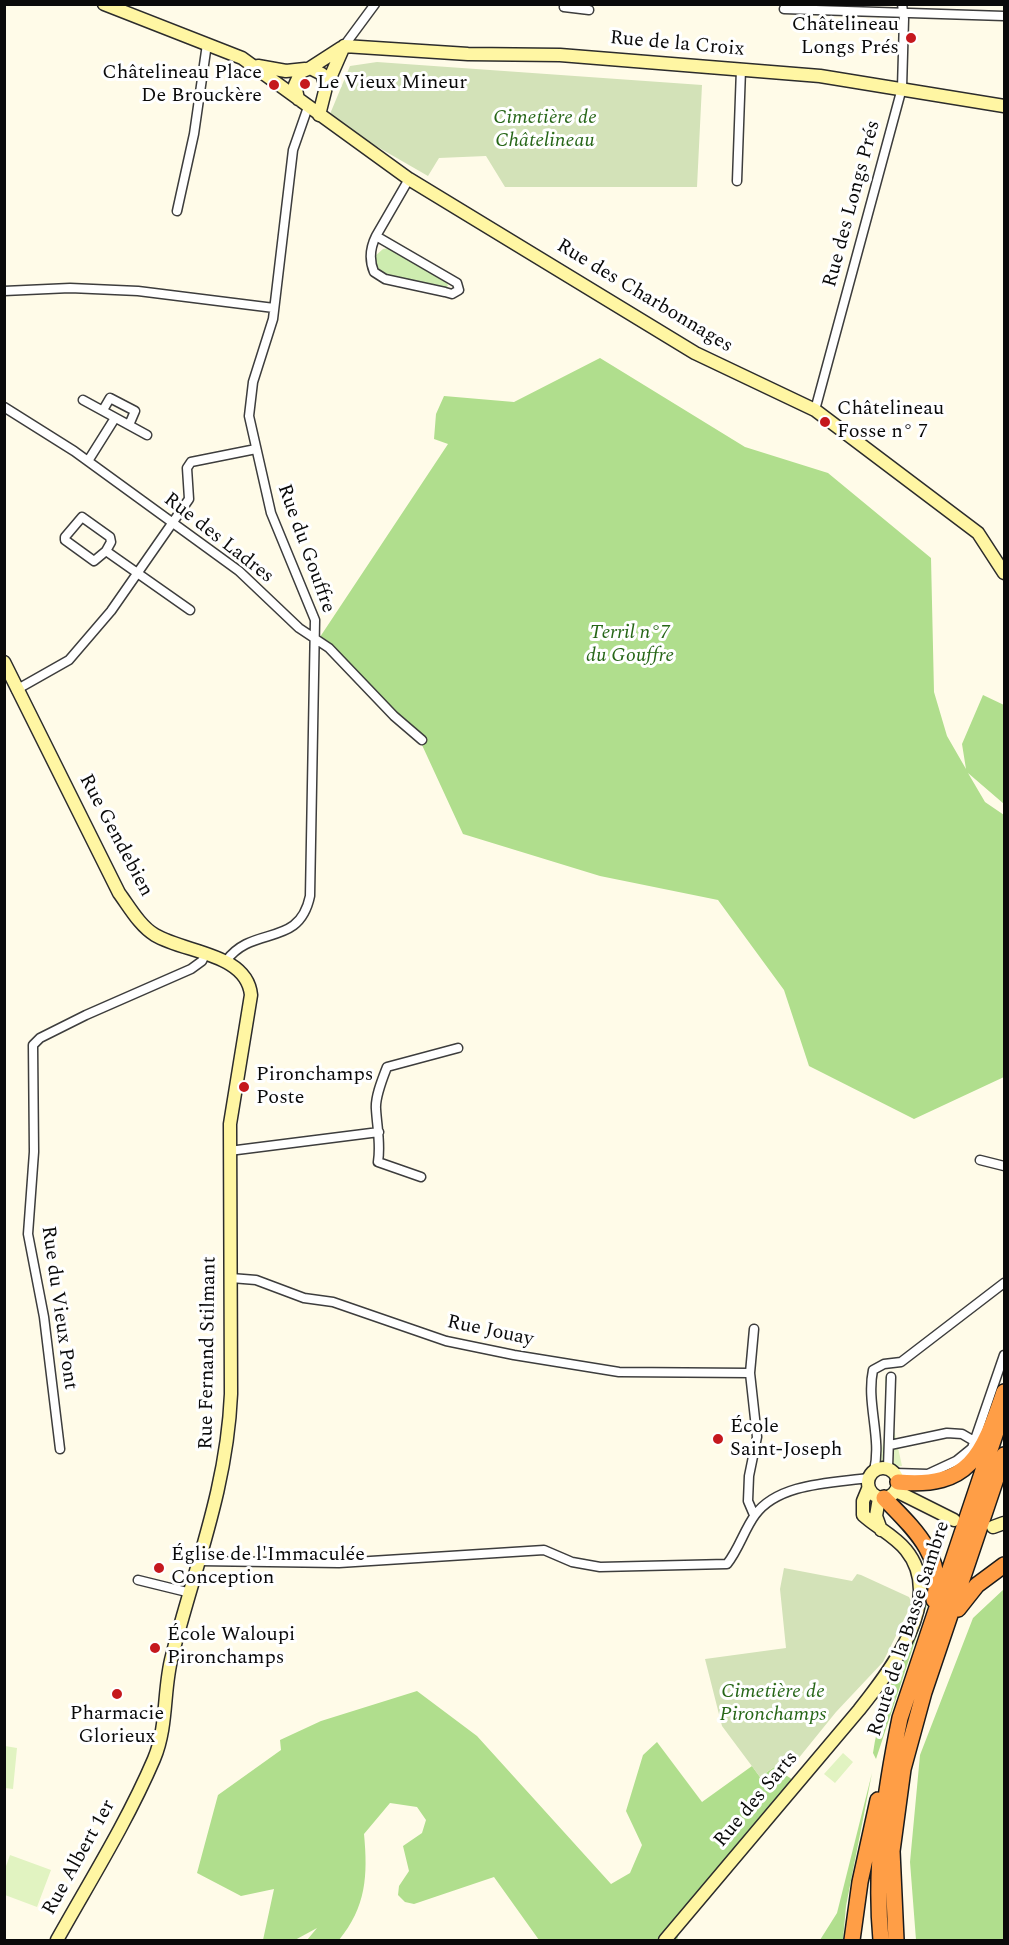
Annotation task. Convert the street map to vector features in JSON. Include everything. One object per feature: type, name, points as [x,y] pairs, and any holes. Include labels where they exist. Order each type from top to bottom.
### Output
[{"type":"highway","points":[[900,1718],[902,1695],[935,1596],[936,1578],[931,1556],[890,1485],[921,1484],[954,1476],[972,1461],[986,1443],[1005,1392]]},
{"type":"highway","name":"Route de la Basse Sambre","points":[[892,1940],[879,1853],[891,1760],[900,1718],[1005,1408]]},
{"type":"highway","name":"Route de la Basse Sambre","points":[[892,1940],[892,1851],[903,1769],[924,1692],[1005,1455]]},
{"type":"highway","points":[[924,1692],[935,1671],[959,1605],[977,1585],[1005,1565]]},
{"type":"highway","points":[[852,1941],[874,1813],[891,1760]]},
{"type":"street","points":[[319,115],[326,87],[344,46],[375,4]]},
{"type":"street","points":[[565,4],[564,7],[589,10]]},
{"type":"street","points":[[105,5],[207,44],[254,66],[286,71],[308,69],[322,74],[326,87]]},
{"type":"street","points":[[784,9],[807,7],[902,8],[1005,16]]},
{"type":"street","name":"Rue des Longs Prés","points":[[815,410],[902,88],[902,8]]},
{"type":"street","points":[[177,211],[194,134],[207,44]]},
{"type":"street","points":[[303,103],[295,83],[308,69],[344,46]]},
{"type":"street","name":"Rue de la Croix","points":[[344,46],[468,54],[560,55],[820,76],[1005,106]]},
{"type":"street","name":"Rue des Charbonnages","points":[[254,66],[408,179],[695,353],[815,410],[978,533],[1005,573]]},
{"type":"street","points":[[737,181],[741,69]]},
{"type":"street","name":"Rue du Gouffre","points":[[226,961],[233,951],[247,942],[294,928],[308,906],[315,620],[271,513],[249,416],[250,399],[274,308],[293,150],[303,103]]},
{"type":"street","points":[[376,236],[457,284],[459,290],[452,294],[378,276],[372,266],[370,256],[376,236],[408,179]]},
{"type":"street","points":[[4,291],[70,288],[138,291],[274,308]]},
{"type":"street","points":[[103,411],[110,398],[135,411],[129,425]]},
{"type":"street","points":[[83,400],[147,435]]},
{"type":"street","name":"Rue des Ladres","points":[[4,407],[88,461],[239,571],[299,628],[329,648],[394,716],[422,740]]},
{"type":"street","points":[[88,461],[115,418]]},
{"type":"street","points":[[16,690],[75,654],[111,611],[189,499],[187,468],[191,462],[256,449]]},
{"type":"street","points":[[82,517],[110,537],[111,542],[106,551],[93,561],[65,540],[65,537],[82,517]]},
{"type":"street","points":[[106,551],[190,610]]},
{"type":"street","name":"Rue Gendebien","points":[[4,662],[16,690],[120,893],[143,925],[156,936],[226,961],[245,977],[251,995],[230,1124],[229,1151]]},
{"type":"street","name":"Rue du Vieux Pont","points":[[60,1449],[44,1317],[28,1234],[34,1152],[33,1045],[40,1038],[86,1015],[191,969],[202,962],[205,955]]},
{"type":"street","points":[[421,1177],[378,1162],[379,1132],[375,1107],[383,1077],[387,1067],[458,1048]]},
{"type":"street","points":[[229,1151],[379,1132]]},
{"type":"street","name":"Rue Fernand Stilmant","points":[[137,1795],[155,1756],[164,1720],[171,1658],[220,1488],[229,1436],[231,1278],[229,1151]]},
{"type":"street","points":[[980,1160],[1005,1166]]},
{"type":"street","name":"Rue Jouay","points":[[231,1278],[256,1280],[304,1298],[333,1302],[446,1341],[514,1355],[619,1372],[750,1373]]},
{"type":"street","points":[[870,1479],[876,1443],[870,1385],[873,1370],[884,1364],[902,1362],[1002,1286]]},
{"type":"street","points":[[754,1329],[750,1373],[757,1437],[749,1476],[748,1500],[754,1515]]},
{"type":"street","points":[[870,1479],[890,1485],[928,1474],[956,1461],[972,1448],[1005,1355]]},
{"type":"street","points":[[882,1531],[876,1516],[890,1485],[891,1377]]},
{"type":"street","points":[[890,1445],[947,1433],[962,1434],[974,1441]]},
{"type":"street","points":[[199,1562],[339,1563],[544,1550],[572,1562],[600,1567],[728,1564],[738,1551],[754,1515],[766,1503],[787,1492],[845,1480],[870,1479],[890,1485],[954,1520]]},
{"type":"street","name":"Rue des Sarts","points":[[665,1941],[859,1710],[888,1674],[903,1647],[919,1602],[920,1580],[913,1561],[904,1547],[863,1515],[870,1479]]},
{"type":"street","points":[[138,1580],[191,1593]]},
{"type":"street","name":"Rue Albert 1er","points":[[57,1941],[137,1795]]},
{"type":"green space","name":"Cimetière de Châtelineau","points":[[377,62],[702,85],[697,187],[505,187],[486,156],[439,158],[428,176],[369,142],[330,114],[350,66]]},
{"type":"green space","points":[[389,248],[447,282],[448,286],[446,288],[389,277],[377,271],[374,257],[383,249]]},
{"type":"green space","name":"Terril n°7 du Gouffre","points":[[600,358],[745,447],[828,473],[931,558],[934,692],[947,736],[966,769],[962,744],[983,695],[1004,705],[1004,804],[968,773],[985,802],[1004,815],[1004,1077],[914,1119],[809,1066],[784,990],[718,900],[600,876],[463,834],[422,745],[320,637],[448,444],[434,439],[436,414],[444,396],[514,402]]},
{"type":"green space","points":[[885,1377],[894,1377],[894,1429],[902,1466],[879,1467],[885,1430]]},
{"type":"green space","name":"Cimetière de Pironchamps","points":[[784,1568],[852,1581],[857,1574],[861,1575],[909,1597],[912,1603],[883,1662],[836,1712],[785,1775],[774,1767],[760,1777],[722,1726],[705,1659],[786,1648],[780,1589]]},
{"type":"green space","points":[[1004,1589],[1004,1940],[916,1940],[910,1862],[920,1755],[973,1618]]},
{"type":"green space","points":[[925,1592],[929,1599],[876,1759],[873,1753],[882,1711]]},
{"type":"green space","points":[[417,1691],[477,1736],[611,1884],[630,1873],[642,1845],[626,1811],[643,1755],[657,1742],[702,1802],[752,1766],[760,1777],[774,1767],[793,1780],[686,1910],[677,1940],[539,1940],[494,1877],[414,1904],[405,1902],[398,1895],[399,1886],[409,1871],[403,1846],[422,1833],[426,1820],[417,1807],[390,1803],[364,1834],[366,1864],[360,1903],[348,1928],[339,1940],[307,1940],[317,1928],[295,1940],[263,1940],[274,1889],[241,1896],[197,1873],[218,1795],[281,1750],[280,1740],[321,1721]]},
{"type":"green space","points":[[5,1746],[17,1748],[13,1789],[5,1788]]},
{"type":"green space","points":[[843,1753],[853,1762],[835,1783],[824,1774]]},
{"type":"green space","points":[[872,1773],[846,1906],[843,1940],[820,1940],[837,1913]]},
{"type":"green space","points":[[10,1855],[51,1870],[37,1907],[5,1895],[5,1869]]},
{"type":"place","name":"Châtelineau Longs Prés","points":[[911,38]]},
{"type":"place","name":"Le Vieux Mineur","points":[[305,84]]},
{"type":"place","name":"Châtelineau Place De Brouckère","points":[[274,85]]},
{"type":"place","name":"Châtelineau Fosse n° 7","points":[[825,422]]},
{"type":"place","name":"Pironchamps Poste","points":[[244,1087]]},
{"type":"place","name":"École Saint-Joseph","points":[[718,1439]]},
{"type":"place","name":"Église de l'Immaculée Conception","points":[[159,1568]]},
{"type":"place","name":"École Waloupi Pironchamps","points":[[155,1648]]},
{"type":"place","name":"Pharmacie Glorieux","points":[[117,1694]]}]
